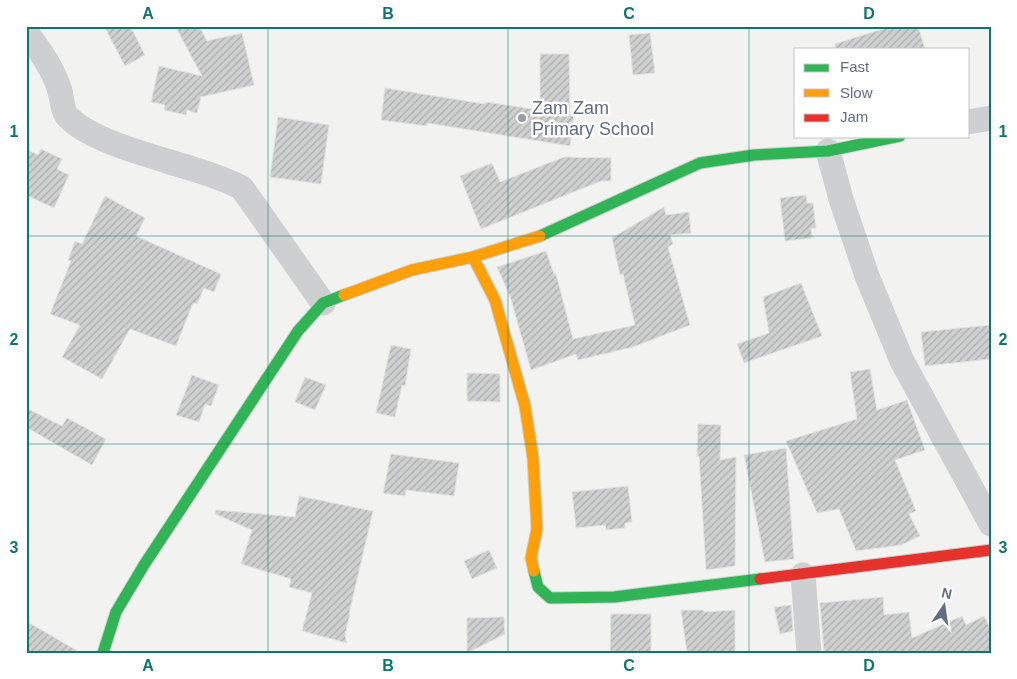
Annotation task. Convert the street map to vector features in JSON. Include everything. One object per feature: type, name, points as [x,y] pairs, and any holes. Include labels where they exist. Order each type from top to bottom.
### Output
[{"type":"street","points":[[26,32],[54,70],[65,114],[78,125],[115,143],[222,177],[242,188],[323,303]]},
{"type":"street","points":[[970,122],[991,118]]},
{"type":"street","points":[[103,653],[116,612],[144,565],[298,331],[323,303],[412,270],[473,257],[549,233],[700,163],[754,155],[828,151],[890,138]]},
{"type":"street","points":[[828,151],[841,199],[864,267],[902,362],[991,524]]},
{"type":"street","points":[[473,257],[495,300],[525,406],[533,458],[537,529],[531,558],[538,586],[550,598],[614,597],[803,575],[991,550]]},
{"type":"street","points":[[803,575],[809,653]]},
{"type":"building","points":[[104,26],[130,26],[145,55],[125,66]]},
{"type":"building","points":[[175,26],[199,26],[207,41],[242,33],[254,85],[201,97],[197,113],[187,110],[186,115],[164,110],[165,105],[151,102],[159,66],[202,76]]},
{"type":"building","points":[[892,26],[918,26],[925,48],[835,48],[835,44]]},
{"type":"building","points":[[650,33],[655,73],[633,75],[629,35]]},
{"type":"building","points":[[540,54],[569,54],[570,115],[574,115],[570,146],[427,123],[427,126],[381,120],[385,88],[485,104],[486,102],[540,110]]},
{"type":"building","points":[[278,117],[329,125],[321,184],[270,177]]},
{"type":"building","points":[[26,149],[38,155],[41,149],[62,159],[57,169],[69,175],[54,208],[26,195]]},
{"type":"building","points":[[564,157],[611,158],[611,181],[601,181],[481,229],[460,176],[492,163],[500,182]]},
{"type":"building","points":[[806,195],[807,203],[813,203],[816,228],[811,228],[812,238],[785,241],[780,198]]},
{"type":"building","points":[[105,196],[145,218],[136,236],[221,274],[214,292],[204,288],[197,304],[193,303],[176,346],[130,329],[102,379],[62,357],[80,325],[50,314],[71,261],[68,260],[75,241],[82,244]]},
{"type":"building","points":[[664,207],[666,215],[689,212],[691,233],[670,235],[673,244],[668,247],[690,325],[633,347],[578,360],[576,354],[531,370],[510,296],[497,267],[546,251],[554,274],[556,274],[573,339],[635,325],[623,274],[620,275],[612,238]]},
{"type":"building","points":[[801,283],[822,336],[744,363],[737,344],[769,333],[763,297]]},
{"type":"building","points":[[991,325],[991,359],[925,366],[921,332]]},
{"type":"building","points":[[391,345],[411,349],[405,386],[402,385],[395,417],[376,413]]},
{"type":"building","points":[[870,369],[877,410],[907,400],[925,450],[895,460],[916,511],[909,514],[920,536],[901,545],[856,551],[839,509],[817,513],[786,441],[857,419],[850,372]]},
{"type":"building","points":[[467,373],[500,374],[500,402],[467,401]]},
{"type":"building","points":[[192,375],[219,385],[211,406],[205,404],[199,422],[176,415]]},
{"type":"building","points":[[305,377],[326,385],[315,410],[295,402]]},
{"type":"building","points":[[26,408],[62,426],[67,418],[106,439],[92,465],[26,427]]},
{"type":"building","points":[[698,424],[721,425],[720,460],[736,457],[735,566],[706,570],[699,456],[697,456]]},
{"type":"building","points":[[786,448],[794,559],[765,562],[744,455]]},
{"type":"building","points":[[391,454],[459,463],[454,496],[406,490],[405,496],[383,493]]},
{"type":"building","points":[[628,486],[632,522],[625,523],[625,528],[606,530],[605,525],[576,528],[572,492]]},
{"type":"building","points":[[299,496],[373,511],[349,614],[345,635],[347,643],[302,631],[312,593],[289,587],[291,579],[241,564],[252,530],[215,514],[216,510],[295,517]]},
{"type":"building","points":[[489,550],[497,568],[472,579],[464,561]]},
{"type":"building","points":[[883,597],[884,615],[909,612],[912,638],[962,616],[966,625],[984,616],[991,630],[991,653],[824,653],[820,603]]},
{"type":"building","points":[[791,605],[793,631],[780,634],[774,607]]},
{"type":"building","points":[[681,610],[703,610],[704,612],[735,610],[735,653],[687,653]]},
{"type":"building","points":[[611,614],[651,614],[651,653],[610,653]]},
{"type":"building","points":[[504,617],[505,634],[467,653],[467,618]]},
{"type":"building","points":[[26,621],[81,653],[26,653]]},
{"type":"traffic: fast","points":[[540,236],[700,163],[754,155],[828,151],[890,138]]},
{"type":"traffic: fast","points":[[103,653],[116,612],[144,565],[298,331],[323,303],[344,295]]},
{"type":"traffic: fast","points":[[534,571],[538,587],[550,598],[614,597],[760,579]]},
{"type":"traffic: slow","points":[[344,295],[412,270],[473,257],[540,236]]},
{"type":"traffic: slow","points":[[473,257],[495,300],[525,406],[533,458],[537,529],[531,558],[534,571]]},
{"type":"traffic: jam","points":[[760,579],[991,550]]},
{"type":"place","name":"Zam Zam Primary School","points":[[522,118]]}]
